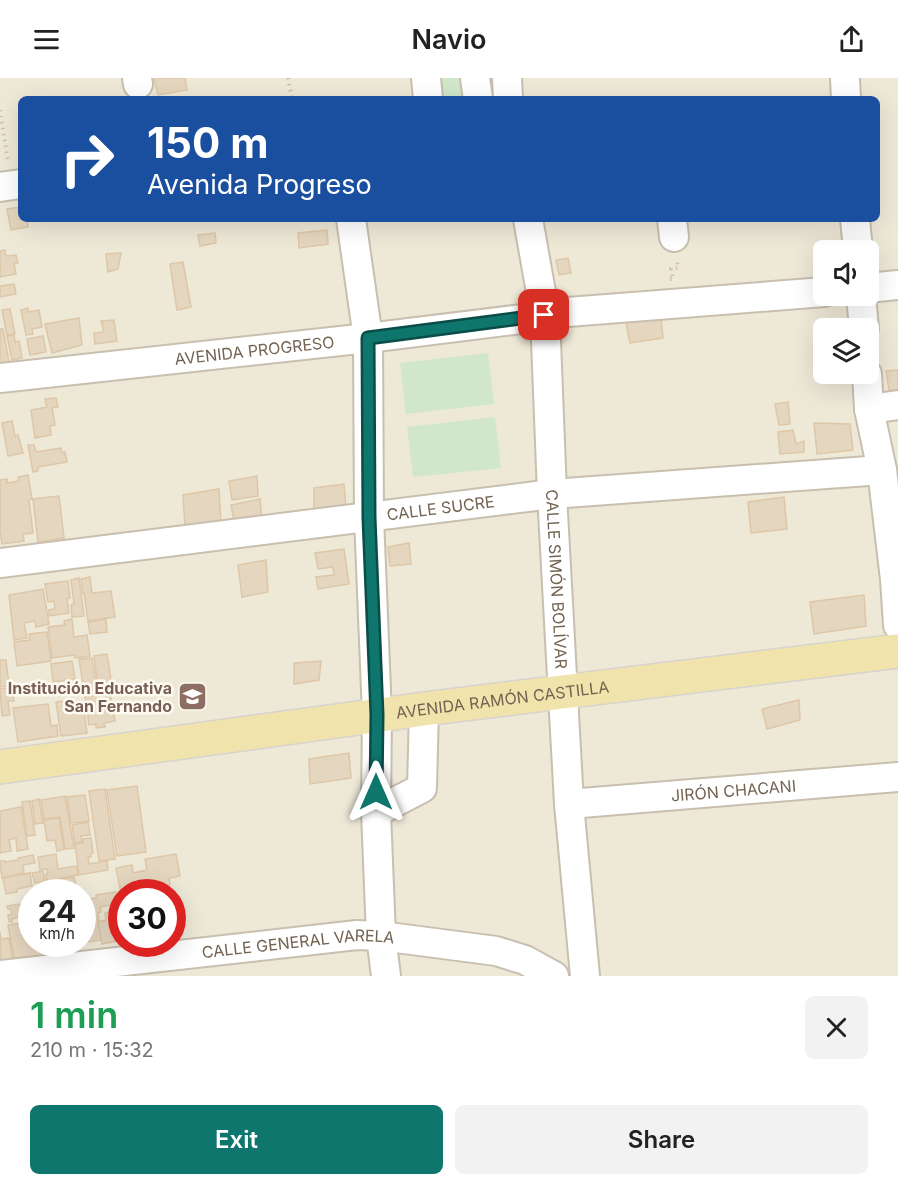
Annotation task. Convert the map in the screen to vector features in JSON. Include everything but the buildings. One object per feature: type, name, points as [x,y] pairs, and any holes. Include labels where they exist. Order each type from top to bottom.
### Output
[{"type":"main road","name":"AVENIDA RAMÓN CASTILLA","points":[[0,767],[377,715],[898,651]]},
{"type":"street","points":[[426,78],[428,96]]},
{"type":"street","points":[[475,78],[478,96]]},
{"type":"street","points":[[507,78],[508,96]]},
{"type":"street","points":[[845,78],[846,96]]},
{"type":"street","points":[[351,222],[368,338],[369,518],[377,715],[376,812],[381,936],[386,976]]},
{"type":"street","name":"CALLE SIMÓN BOLÍVAR","points":[[528,222],[544,315],[569,804],[585,976]]},
{"type":"street","points":[[855,222],[857,240]]},
{"type":"street","points":[[879,287],[898,285]]},
{"type":"street","name":"AVENIDA PROGRESO","points":[[0,378],[368,338],[568,312],[813,293]]},
{"type":"street","points":[[868,384],[869,409],[882,470],[896,579],[898,625]]},
{"type":"street","points":[[869,409],[898,405]]},
{"type":"street","name":"CALLE SUCRE","points":[[0,563],[552,494],[882,470]]},
{"type":"street","points":[[376,812],[422,789],[424,709]]},
{"type":"street","name":"JIRÓN CHACANI","points":[[569,804],[898,777]]},
{"type":"street","name":"CALLE GENERAL VARELA","points":[[0,975],[357,935],[496,951],[525,960],[554,976]]},
{"type":"path","points":[[288,78],[291,96]]},
{"type":"path","points":[[0,110],[11,185]]},
{"type":"shaded area","points":[[0,78],[898,78],[898,976],[0,976]]},
{"type":"green space","points":[[434,78],[464,78],[467,96],[436,96]]},
{"type":"green space","points":[[488,353],[494,404],[406,414],[400,363]]},
{"type":"green space","points":[[495,417],[501,468],[413,477],[407,427]]},
{"type":"place","name":"Institución Educativa San Fernando","points":[[193,697]]},
{"type":"route","points":[[376,792],[377,715],[369,518],[368,338],[544,315]]}]
